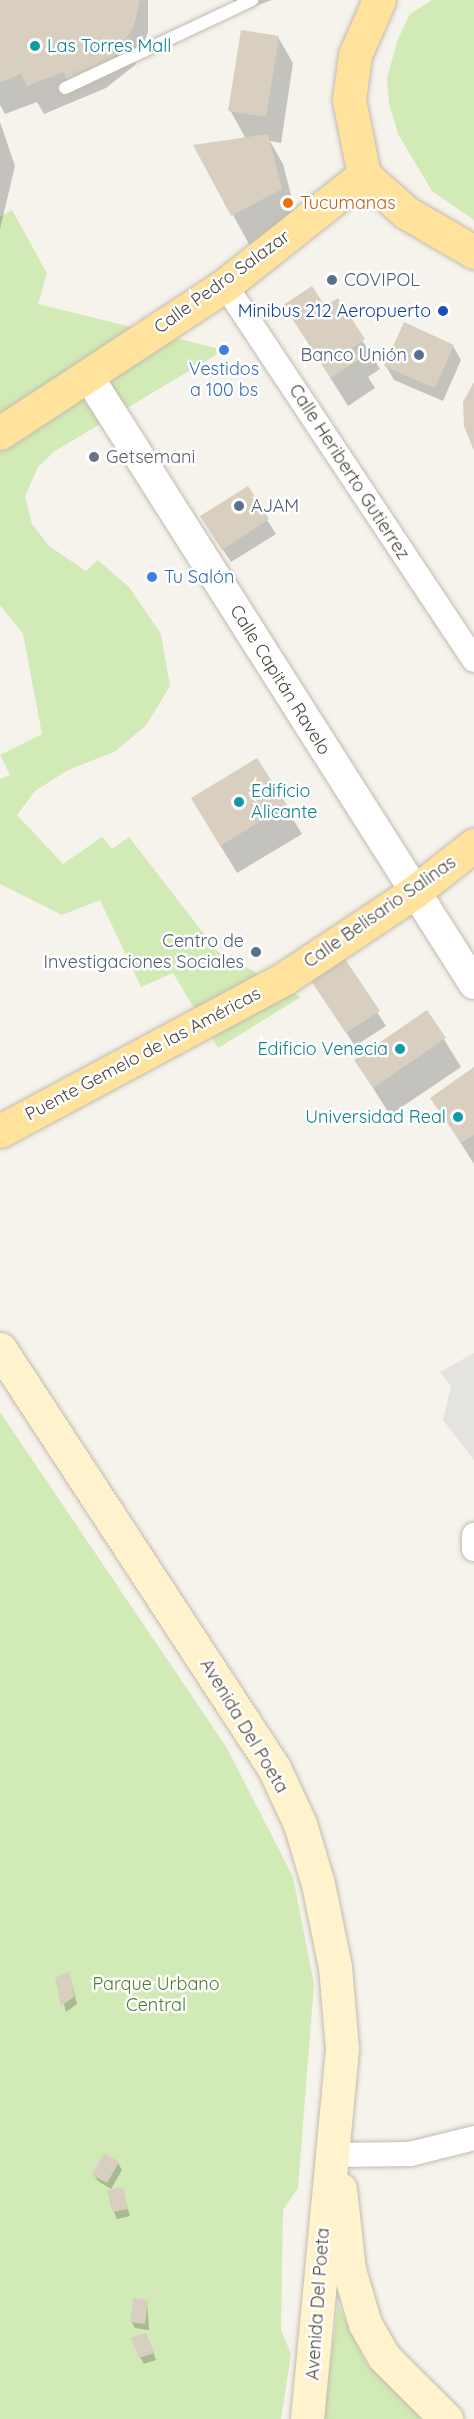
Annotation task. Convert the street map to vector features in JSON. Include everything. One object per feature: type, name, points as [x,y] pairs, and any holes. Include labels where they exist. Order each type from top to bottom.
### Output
[{"type":"main road","points":[[379,0],[355,55],[349,100],[364,175],[407,213],[474,252]]},
{"type":"main road","name":"Calle Pedro Salazar","points":[[0,433],[225,285],[364,175]]},
{"type":"main road","name":"Calle Belisario Salinas","points":[[285,978],[413,893],[474,845]]},
{"type":"main road","name":"Puente Gemelo de las Américas","points":[[0,1131],[285,978]]},
{"type":"main road","name":"Avenida Del Poeta","points":[[0,1349],[246,1721],[300,1824],[318,1884],[340,2007],[336,2155],[349,2270],[365,2324],[384,2357],[446,2419]]},
{"type":"main road","name":"Avenida Del Poeta","points":[[307,2419],[316,2355],[320,2246],[336,2155]]},
{"type":"street","name":"Calle Heriberto Gutierrez","points":[[225,285],[474,660]]},
{"type":"street","name":"Calle Capitán Ravelo","points":[[82,380],[474,984]]},
{"type":"street","points":[[336,2155],[410,2154],[474,2138]]},
{"type":"lane","points":[[65,88],[252,0]]},
{"type":"green space","points":[[432,0],[474,0],[474,220],[432,191],[398,134],[389,103],[387,78],[398,39],[410,14]]},
{"type":"green space","points":[[12,210],[47,273],[38,304],[224,350],[55,451],[38,467],[25,496],[32,524],[49,546],[86,571],[98,560],[129,587],[161,634],[170,686],[147,724],[116,751],[68,770],[35,791],[17,815],[63,864],[102,837],[112,849],[129,837],[218,952],[301,997],[218,1048],[173,973],[141,987],[100,900],[62,915],[0,884],[0,779],[10,775],[0,755],[42,734],[23,634],[0,605],[0,217]]},
{"type":"green space","name":"Parque Urbano Central","points":[[0,1412],[227,1748],[293,1877],[314,1984],[298,2188],[283,2210],[281,2330],[291,2354],[281,2419],[0,2419]]},
{"type":"green space","points":[[338,2304],[366,2363],[425,2419],[323,2419]]},
{"type":"shaded area","points":[[474,1353],[474,1460],[443,1420],[451,1386],[440,1372]]},
{"type":"building","points":[[0,0],[140,0],[134,26],[113,58],[66,80],[64,72],[27,86],[21,74],[0,82]]},
{"type":"building","points":[[241,30],[279,36],[266,117],[228,111]]},
{"type":"building","points":[[268,134],[282,189],[231,216],[193,145]]},
{"type":"building","points":[[312,286],[325,306],[338,298],[365,339],[352,348],[360,359],[331,378],[283,305]]},
{"type":"building","name":"Banco Unión","points":[[404,322],[454,345],[435,388],[384,366]]},
{"type":"building","points":[[474,382],[474,451],[464,426],[463,402]]},
{"type":"building","points":[[248,486],[269,519],[222,550],[200,516]]},
{"type":"building","name":"Edificio Alicante","points":[[257,758],[287,805],[220,846],[191,798]]},
{"type":"building","points":[[345,959],[380,1011],[346,1033],[311,981]]},
{"type":"building","name":"Edificio Venecia","points":[[427,1010],[446,1038],[373,1088],[354,1060]]},
{"type":"building","name":"Universidad Real","points":[[474,1067],[474,1135],[461,1143],[430,1098]]},
{"type":"building","points":[[70,1971],[74,1997],[61,2006],[55,1978]]},
{"type":"building","points":[[104,2153],[119,2162],[107,2183],[92,2175]]},
{"type":"building","points":[[123,2187],[128,2209],[112,2212],[107,2190]]},
{"type":"building","points":[[133,2298],[148,2300],[145,2324],[130,2322]]},
{"type":"building","points":[[146,2333],[154,2353],[139,2358],[131,2338]]},
{"type":"place","name":"Las Torres Mall","points":[[35,46]]},
{"type":"place","name":"Tucumanas","points":[[288,203]]},
{"type":"place","name":"COVIPOL","points":[[332,280]]},
{"type":"place","name":"Minibus 212 Aeropuerto","points":[[443,311]]},
{"type":"place","name":"Vestidos a 100 bs","points":[[224,350]]},
{"type":"place","name":"Banco Unión","points":[[419,355]]},
{"type":"place","name":"Getsemani","points":[[94,457]]},
{"type":"place","name":"AJAM","points":[[239,506]]},
{"type":"place","name":"Tu Salón","points":[[152,577]]},
{"type":"place","name":"Edificio Alicante","points":[[239,802]]},
{"type":"place","name":"Centro de Investigaciones Sociales","points":[[256,952]]},
{"type":"place","name":"Edificio Venecia","points":[[400,1049]]},
{"type":"place","name":"Universidad Real","points":[[458,1117]]}]
